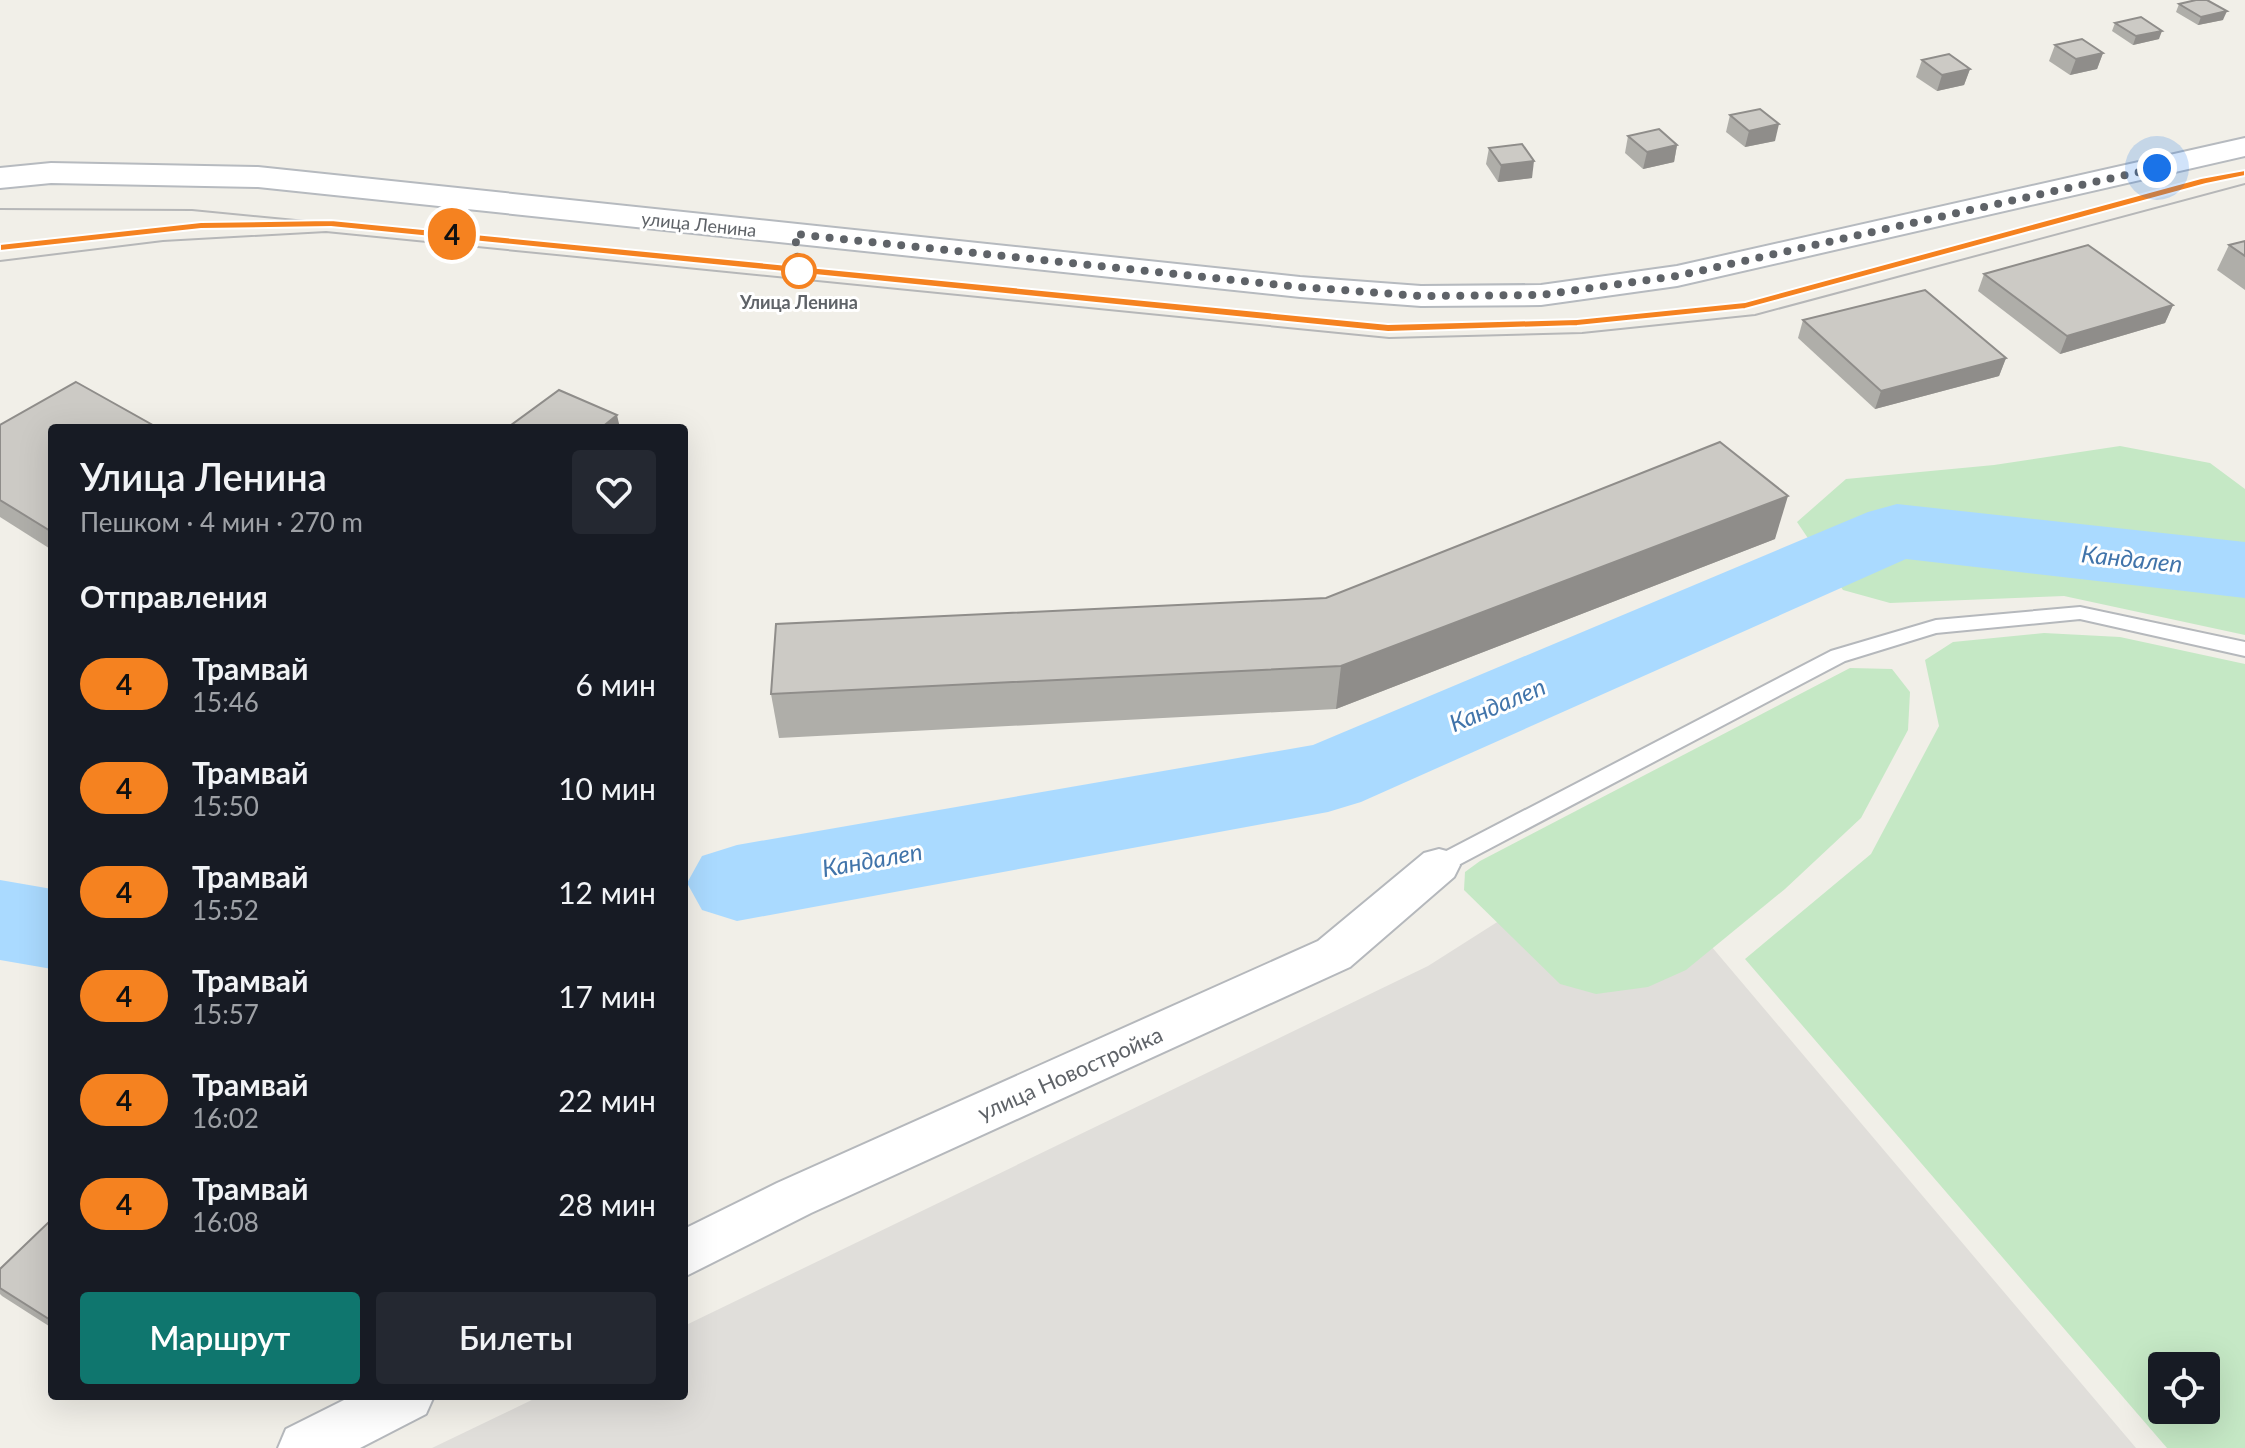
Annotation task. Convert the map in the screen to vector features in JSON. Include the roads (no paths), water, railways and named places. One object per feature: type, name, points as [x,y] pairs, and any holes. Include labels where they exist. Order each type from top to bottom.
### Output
[{"type":"main road","name":"улица Ленина","points":[[0,178],[51,173],[258,177],[1300,287],[1421,296],[1541,295],[1677,276],[1822,246],[2245,147]]},
{"type":"street","name":"улица Новостройка","points":[[688,1252],[794,1198],[1334,954],[1439,865]]},
{"type":"street","points":[[305,1448],[399,1400]]},
{"type":"lane","points":[[1439,865],[1838,656],[1936,627],[2080,613],[2245,649]]},
{"type":"waterway","name":"Кандалеп","points":[[737,883],[1328,777],[1897,531],[2245,570]]},
{"type":"waterway","name":"Кандалеп","points":[[0,920],[48,928]]},
{"type":"tram line","name":"4","points":[[0,248],[201,225],[331,223],[699,262],[1388,328],[1577,323],[1745,305],[2205,181],[2245,173]]},
{"type":"tram line","points":[[0,261],[163,241],[326,232],[1389,338],[1582,333],[1755,315],[2245,184]]},
{"type":"tram line","points":[[0,209],[192,210],[327,223]]},
{"type":"tram line","points":[[0,248],[67,239]]},
{"type":"place","name":"Улица Ленина","points":[[799,271]]}]
